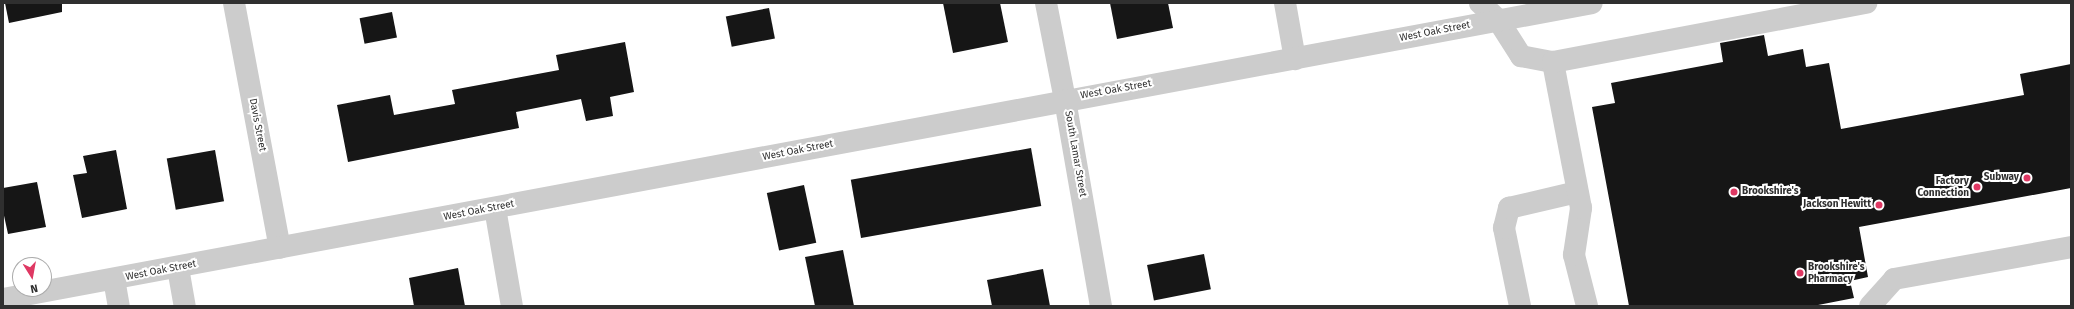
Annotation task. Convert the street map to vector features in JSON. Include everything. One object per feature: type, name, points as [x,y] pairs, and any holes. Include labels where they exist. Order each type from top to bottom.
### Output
[{"type":"street","name":"Davis Street","points":[[234,3],[280,248]]},
{"type":"street","name":"South Lamar Street","points":[[1046,3],[1065,100],[1101,306]]},
{"type":"street","points":[[1285,3],[1295,59]]},
{"type":"street","points":[[1480,3],[1498,20],[1521,56],[1553,62],[1866,3]]},
{"type":"street","name":"West Oak Street","points":[[3,299],[178,268],[1065,100],[1295,59],[1498,20],[1549,7],[1592,3]]},
{"type":"street","points":[[1553,62],[1581,208],[1574,255],[1587,306]]},
{"type":"street","points":[[1520,306],[1504,228],[1509,208],[1577,192]]},
{"type":"street","points":[[494,208],[512,306]]},
{"type":"street","points":[[1870,306],[1894,279],[2071,247]]},
{"type":"street","points":[[178,268],[184,306]]},
{"type":"street","points":[[114,279],[119,306]]},
{"type":"building","points":[[5,3],[62,3],[62,12],[9,23]]},
{"type":"building","points":[[943,3],[1000,3],[1008,42],[953,53]]},
{"type":"building","points":[[1110,3],[1168,3],[1173,28],[1117,39]]},
{"type":"building","points":[[769,8],[775,38],[732,47],[726,16]]},
{"type":"building","points":[[392,12],[397,38],[365,44],[360,18]]},
{"type":"building","points":[[1764,35],[1768,56],[1803,49],[1806,67],[1829,63],[1841,129],[2024,95],[2020,74],[2071,64],[2071,188],[1859,227],[1868,277],[1850,281],[1854,298],[1813,306],[1629,306],[1592,107],[1615,103],[1611,83],[1723,62],[1720,43]]},
{"type":"building","points":[[625,42],[634,92],[610,97],[613,116],[586,121],[581,99],[516,112],[519,128],[348,162],[337,105],[390,95],[394,115],[455,104],[452,90],[559,70],[556,55]]},
{"type":"building","points":[[1031,148],[1041,206],[861,238],[851,180]]},
{"type":"building","points":[[116,150],[127,209],[82,218],[73,175],[87,173],[83,156]]},
{"type":"building","points":[[215,150],[224,201],[176,210],[167,159]]},
{"type":"building","points":[[37,182],[46,227],[8,234],[3,211],[3,188]]},
{"type":"building","points":[[804,185],[816,243],[779,251],[767,193]]},
{"type":"building","points":[[843,250],[854,306],[815,306],[805,257]]},
{"type":"building","points":[[1204,254],[1211,289],[1154,300],[1147,265]]},
{"type":"building","points":[[458,268],[465,306],[414,306],[409,278]]},
{"type":"building","points":[[1043,269],[1050,306],[992,306],[987,280]]},
{"type":"place","name":"Subway","points":[[2027,178]]},
{"type":"place","name":"Factory Connection","points":[[1977,187]]},
{"type":"place","name":"Brookshire's","points":[[1734,192]]},
{"type":"place","name":"Jackson Hewitt","points":[[1879,205]]},
{"type":"place","name":"Brookshire's Pharmacy","points":[[1800,273]]}]
